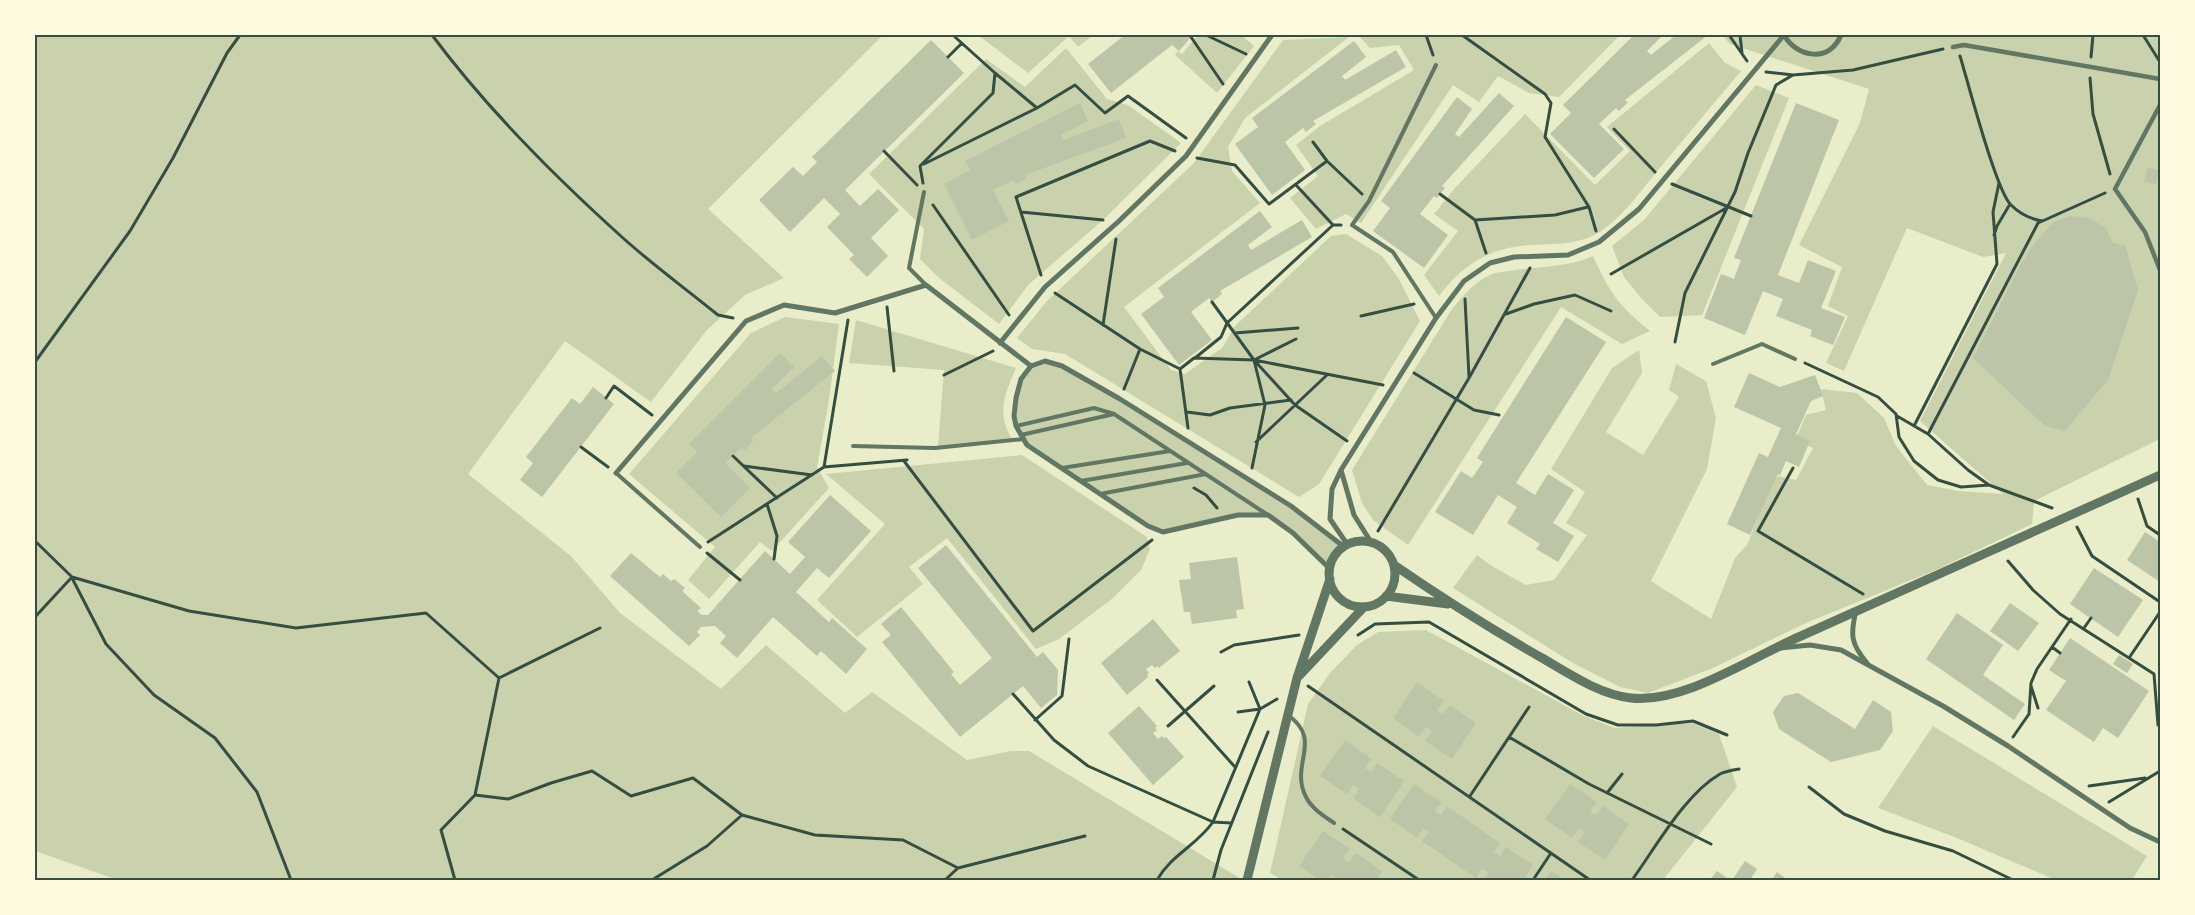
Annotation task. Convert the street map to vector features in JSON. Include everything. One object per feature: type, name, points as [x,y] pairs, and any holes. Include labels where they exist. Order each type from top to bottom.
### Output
[{"type":"street","points":[[1002,344],[1015,324],[1045,287],[1119,221],[1186,156],[1272,35]]},
{"type":"street","points":[[1345,545],[1330,519],[1332,489],[1341,470],[1436,318],[1464,280],[1490,263],[1514,257],[1568,254],[1599,242],[1639,208],[1784,35],[1796,50],[1806,54],[1815,54],[1833,47],[1841,35]]},
{"type":"street","points":[[1955,46],[1964,45],[2090,68],[2160,78]]},
{"type":"street","points":[[2160,104],[2115,189],[2145,232],[2160,270]]},
{"type":"street","points":[[616,473],[746,321],[784,305],[835,313],[926,285],[1031,366]]},
{"type":"street","points":[[1330,569],[1293,533],[1268,515],[1238,515],[1163,532],[1148,526],[1027,445],[1016,426],[1016,398],[1021,379],[1031,366],[1045,361],[1062,366],[1120,398],[1291,506],[1345,545]]},
{"type":"street","points":[[1341,470],[1354,515],[1371,542]]},
{"type":"street","points":[[1394,565],[1452,605],[1557,667],[1601,689],[1630,698],[1657,698],[1688,690],[1769,650],[2160,476]]},
{"type":"street","points":[[1247,880],[1297,678],[1330,579],[1332,561],[1345,545],[1361,541],[1371,542],[1381,547],[1389,555],[1394,565],[1395,576],[1392,587],[1386,596],[1372,605],[1364,607],[1354,606],[1338,596],[1330,579]]},
{"type":"street","points":[[1386,596],[1452,605]]},
{"type":"street","points":[[1297,678],[1364,607]]},
{"type":"street","points":[[1856,611],[1852,630],[1855,648],[1869,665]]},
{"type":"street","points":[[1769,650],[1810,645],[1841,650],[1922,693],[2008,746],[2130,828],[2160,842]]},
{"type":"lane","points":[[1436,65],[1370,201],[1352,225],[1393,252],[1436,318]]},
{"type":"lane","points":[[924,192],[909,268],[926,285]]},
{"type":"lane","points":[[1713,364],[1762,344],[1794,359]]},
{"type":"lane","points":[[1016,426],[1094,408],[1114,414],[1268,515]]},
{"type":"lane","points":[[853,446],[935,448],[1023,437],[1114,414]]},
{"type":"lane","points":[[1062,468],[1170,451]]},
{"type":"lane","points":[[1081,481],[1188,462]]},
{"type":"lane","points":[[616,473],[700,547]]},
{"type":"lane","points":[[1100,494],[1206,474]]},
{"type":"lane","points":[[1288,715],[1298,723],[1305,735],[1306,748],[1300,768],[1300,784],[1306,798],[1316,810],[1334,823]]},
{"type":"path","points":[[35,362],[130,231],[173,158],[240,35]]},
{"type":"path","points":[[432,35],[452,61],[542,162],[624,239],[718,315],[746,321]]},
{"type":"path","points":[[1206,35],[1255,58]]},
{"type":"path","points":[[1426,35],[1436,65]]},
{"type":"path","points":[[1462,35],[1545,94],[1551,103],[1545,137],[1589,207],[1599,242]]},
{"type":"path","points":[[1729,35],[1742,54],[1740,35]]},
{"type":"path","points":[[1928,434],[2038,223],[2115,189],[2093,114],[2090,93],[2093,35]]},
{"type":"path","points":[[2143,35],[2160,62]]},
{"type":"path","points":[[955,37],[1037,108]]},
{"type":"path","points":[[1190,37],[1230,94]]},
{"type":"path","points":[[948,57],[962,43]]},
{"type":"path","points":[[1754,70],[1793,75],[1853,70],[1955,46],[1999,183],[2010,204],[2033,219],[2042,221]]},
{"type":"path","points":[[920,166],[993,93],[995,73]]},
{"type":"path","points":[[1675,342],[1685,293],[1728,207],[1776,85],[1793,75]]},
{"type":"path","points":[[920,166],[1037,108],[1075,86],[1105,113],[1128,96],[1194,145]]},
{"type":"path","points":[[1614,129],[1663,180],[1750,216]]},
{"type":"path","points":[[1180,369],[1140,349],[1045,287],[1016,197],[1150,141],[1186,156],[1235,165],[1269,204],[1327,162]]},
{"type":"path","points":[[1313,142],[1327,162],[1370,201]]},
{"type":"path","points":[[884,152],[924,192],[1015,324]]},
{"type":"path","points":[[920,166],[924,192]]},
{"type":"path","points":[[1914,426],[1996,264],[1993,239],[1993,212],[1999,183]]},
{"type":"path","points":[[1296,185],[1333,225]]},
{"type":"path","points":[[1440,194],[1475,220],[1490,263]]},
{"type":"path","points":[[1993,239],[1997,226],[2010,204]]},
{"type":"path","points":[[1475,220],[1555,215],[1589,207]]},
{"type":"path","points":[[1611,274],[1728,207]]},
{"type":"path","points":[[1021,212],[1119,221],[1103,325]]},
{"type":"path","points":[[1180,369],[1221,337],[1227,322],[1333,225],[1352,225]]},
{"type":"path","points":[[1371,542],[1469,378],[1536,257]]},
{"type":"path","points":[[1464,280],[1469,378]]},
{"type":"path","points":[[1505,314],[1534,304],[1575,294],[1611,311]]},
{"type":"path","points":[[886,296],[894,371]]},
{"type":"path","points":[[1361,316],[1425,301]]},
{"type":"path","points":[[1212,302],[1254,360],[1290,400],[1356,447]]},
{"type":"path","points":[[740,580],[700,547],[824,467],[850,308]]},
{"type":"path","points":[[1234,333],[1298,328]]},
{"type":"path","points":[[1254,360],[1296,339]]},
{"type":"path","points":[[944,375],[1002,344]]},
{"type":"path","points":[[1120,398],[1140,349]]},
{"type":"path","points":[[1194,358],[1254,360],[1394,387]]},
{"type":"path","points":[[1794,359],[1878,398],[1896,415],[1928,434],[1968,470],[1989,485],[2071,515],[2092,556],[2160,602]]},
{"type":"path","points":[[1250,481],[1256,442],[1265,405],[1254,360]]},
{"type":"path","points":[[1405,368],[1474,410],[1499,415]]},
{"type":"path","points":[[1180,369],[1187,412],[1189,443]]},
{"type":"path","points":[[1256,442],[1328,374]]},
{"type":"path","points":[[606,398],[614,386],[660,422]]},
{"type":"path","points":[[1187,412],[1210,415],[1230,408],[1265,405],[1290,400]]},
{"type":"path","points":[[1896,415],[1899,437],[1914,461],[1938,480],[1961,487],[1989,485]]},
{"type":"path","points":[[581,447],[616,473]]},
{"type":"path","points":[[733,456],[777,498]]},
{"type":"path","points":[[903,460],[1033,631],[1163,532]]},
{"type":"path","points":[[744,466],[812,475]]},
{"type":"path","points":[[1793,468],[1758,530],[1877,602]]},
{"type":"path","points":[[1189,487],[1206,495],[1226,518]]},
{"type":"path","points":[[2134,487],[2147,526],[2160,535]]},
{"type":"path","points":[[767,504],[777,536],[774,559]]},
{"type":"path","points":[[35,541],[72,577],[106,644],[154,695],[215,738],[257,792],[290,880]]},
{"type":"path","points":[[2008,561],[2033,590],[2060,614],[2071,619],[2154,674],[2158,725],[2160,727]]},
{"type":"path","points":[[35,617],[72,577]]},
{"type":"path","points":[[72,577],[189,611],[296,628],[426,613],[499,678]]},
{"type":"path","points":[[2129,658],[2159,615]]},
{"type":"path","points":[[2084,628],[2091,618]]},
{"type":"path","points":[[2008,746],[2029,714],[2030,683],[2037,668],[2071,619]]},
{"type":"path","points":[[1354,637],[1375,624],[1429,622],[1586,714],[1618,725],[1656,726],[1692,721],[1727,735]]},
{"type":"path","points":[[499,678],[600,628]]},
{"type":"path","points":[[1221,652],[1234,645],[1305,634]]},
{"type":"path","points":[[1035,720],[1062,696],[1069,639]]},
{"type":"path","points":[[2052,647],[2060,653]]},
{"type":"path","points":[[455,880],[441,830],[475,795],[499,678]]},
{"type":"path","points":[[1297,678],[1590,880]]},
{"type":"path","points":[[1157,680],[1235,767]]},
{"type":"path","points":[[1158,880],[1165,866],[1204,834],[1213,822],[1260,709],[1249,682]]},
{"type":"path","points":[[2030,683],[2038,708]]},
{"type":"path","points":[[1168,726],[1214,686]]},
{"type":"path","points":[[1013,694],[1054,740],[1088,766],[1213,822],[1231,823]]},
{"type":"path","points":[[1238,712],[1260,709],[1277,699],[1274,708]]},
{"type":"path","points":[[1470,796],[1529,707]]},
{"type":"path","points":[[1213,880],[1221,850],[1264,746],[1269,727]]},
{"type":"path","points":[[1509,737],[1607,793],[1711,844]]},
{"type":"path","points":[[1632,880],[1692,796],[1722,773],[1739,769]]},
{"type":"path","points":[[475,795],[508,799],[592,771],[631,796],[693,778],[742,815],[815,835],[903,840],[958,868]]},
{"type":"path","points":[[2100,808],[2145,778],[2160,771]]},
{"type":"path","points":[[1607,793],[1622,774]]},
{"type":"path","points":[[2072,788],[2145,778]]},
{"type":"path","points":[[1809,787],[1844,814],[1885,831],[1953,851],[2013,880]]},
{"type":"path","points":[[652,880],[707,846],[742,815]]},
{"type":"path","points":[[1334,823],[1419,880]]},
{"type":"path","points":[[945,880],[958,868],[1085,836]]},
{"type":"path","points":[[1533,880],[1551,853]]},
{"type":"green space","points":[[35,35],[883,35],[708,209],[784,278],[745,295],[707,330],[651,402],[565,341],[468,474],[571,556],[620,613],[721,689],[766,645],[845,713],[872,692],[967,760],[1011,751],[1029,751],[1243,880],[118,880],[35,851]]},
{"type":"green space","points":[[978,35],[1093,35],[1078,47],[1069,36],[1028,73]]},
{"type":"green space","points":[[1198,35],[1241,35],[1254,46],[1217,93],[1175,55],[1178,51],[1182,54]]},
{"type":"green space","points":[[1358,35],[1620,35],[1559,97],[1529,93],[1498,76],[1479,102],[1453,85],[1361,223],[1346,214],[1316,229],[1290,198],[1318,176],[1296,145],[1320,126],[1414,70],[1399,45],[1370,48]]},
{"type":"green space","points":[[1722,35],[2160,35],[2160,439],[2034,501],[2032,524],[1938,569],[1806,623],[1713,668],[1648,693],[1620,687],[1573,663],[1453,588],[1477,555],[1490,565],[1526,585],[1554,580],[1587,535],[1566,523],[1585,492],[1551,469],[1612,368],[1639,350],[1642,373],[1606,432],[1643,455],[1679,397],[1669,390],[1676,364],[1706,381],[1716,418],[1707,469],[1651,581],[1711,619],[1735,558],[1747,545],[1771,486],[1778,476],[1796,480],[1813,448],[1795,441],[1806,415],[1826,410],[1821,389],[1857,393],[1884,418],[1896,446],[1927,485],[1959,491],[2003,494],[1920,421],[2006,253],[1983,257],[1907,228],[1844,371],[1826,363],[1848,316],[1828,306],[1842,267],[1799,245],[1860,123],[1869,89],[1730,44]]},
{"type":"green space","points":[[1349,37],[1245,118],[1228,147],[1232,171],[1260,203],[1124,307],[1171,370],[1185,374],[1222,348],[1235,326],[1331,236],[1346,234],[1382,256],[1399,279],[1420,321],[1319,484],[1299,497],[1065,354],[1032,349],[1017,338],[1047,301],[1194,163],[1283,40]]},
{"type":"green space","points":[[1709,43],[1725,63],[1741,71],[1615,220],[1598,233],[1579,241],[1507,248],[1484,256],[1455,277],[1439,296],[1424,275],[1458,231],[1434,214],[1455,188],[1525,114],[1595,185],[1630,151],[1607,127]]},
{"type":"green space","points":[[1066,48],[1107,99],[1128,105],[1181,143],[1103,220],[1029,284],[999,324],[938,277],[920,259],[924,229],[869,174],[986,59],[1025,87]]},
{"type":"green space","points":[[1756,85],[1789,98],[1702,315],[1660,317],[1624,277],[1612,246],[1644,220]]},
{"type":"green space","points":[[1593,256],[1610,289],[1622,306],[1650,331],[1622,344],[1561,307],[1408,545],[1373,520],[1362,503],[1352,470],[1452,309],[1474,285],[1492,274],[1562,265]]},
{"type":"green space","points":[[785,317],[839,324],[829,400],[817,467],[829,488],[772,551],[760,542],[709,599],[688,580],[715,547],[629,474],[751,333]]},
{"type":"green space","points":[[856,320],[1016,368],[1008,386],[1003,412],[1007,430],[1012,439],[938,447],[944,370],[849,363]]},
{"type":"green space","points":[[1045,361],[1062,366],[1291,506],[1343,546],[1332,561],[1330,569],[1293,533],[1268,515],[1238,515],[1163,532],[1148,526],[1027,445],[1014,416],[1021,379],[1031,366]]},
{"type":"green space","points":[[1022,455],[1147,537],[1150,549],[1141,570],[1113,598],[1059,639],[1036,649],[947,538],[909,567],[923,584],[857,637],[817,600],[885,524],[826,474]]},
{"type":"green space","points":[[1426,630],[1584,716],[1615,728],[1692,723],[1719,734],[1737,787],[1663,880],[1282,880],[1270,873],[1308,704],[1330,673],[1357,645],[1378,632]]},
{"type":"green space","points":[[1933,726],[2147,856],[2132,880],[2056,880],[1957,838],[1878,808]]},
{"type":"building","points":[[1125,35],[1193,35],[1179,51],[1172,45],[1111,93],[1088,64]]},
{"type":"building","points":[[1634,35],[1663,35],[1647,51],[1651,55],[1676,35],[1708,35],[1625,100],[1628,102],[1619,111],[1616,108],[1599,124],[1624,149],[1594,178],[1550,134],[1571,113],[1563,105]]},
{"type":"building","points":[[931,40],[964,73],[845,190],[860,206],[878,189],[899,210],[871,238],[888,256],[867,277],[849,259],[854,255],[827,227],[840,214],[824,198],[790,232],[759,200],[793,167],[803,176],[817,162],[812,157]]},
{"type":"building","points":[[1354,41],[1366,57],[1342,76],[1345,80],[1396,50],[1406,67],[1313,121],[1316,124],[1306,132],[1303,128],[1285,142],[1305,170],[1272,195],[1235,144],[1258,127],[1252,118]]},
{"type":"building","points":[[1499,93],[1514,106],[1442,186],[1445,188],[1437,198],[1434,196],[1420,214],[1448,235],[1424,268],[1373,231],[1390,208],[1381,201],[1457,97],[1472,109],[1455,134],[1459,137]]},
{"type":"building","points":[[1080,103],[1088,121],[1061,135],[1064,140],[1119,119],[1126,138],[1025,175],[1027,178],[1016,184],[1014,180],[993,190],[1009,221],[972,240],[944,184],[970,170],[965,161]]},
{"type":"building","points":[[1796,103],[1839,120],[1778,275],[1799,283],[1808,260],[1836,271],[1821,308],[1845,317],[1833,345],[1810,336],[1812,330],[1776,316],[1783,299],[1763,291],[1745,335],[1704,318],[1721,274],[1734,279],[1741,260],[1734,258]]},
{"type":"building","points":[[2147,168],[2159,170],[2156,184],[2144,182]]},
{"type":"building","points":[[1260,211],[1272,227],[1248,245],[1251,250],[1302,220],[1312,237],[1220,291],[1222,294],[1212,302],[1209,298],[1191,312],[1212,340],[1179,365],[1141,314],[1164,297],[1158,288]]},
{"type":"building","points":[[2071,216],[2089,218],[2106,228],[2113,243],[2125,245],[2138,290],[2108,380],[2065,431],[2045,426],[1973,358],[2022,262],[2037,240],[2054,222]]},
{"type":"building","points":[[1566,317],[1606,342],[1516,483],[1535,495],[1548,474],[1574,490],[1553,523],[1574,536],[1558,562],[1536,549],[1540,544],[1507,523],[1517,507],[1498,495],[1473,535],[1435,512],[1461,471],[1472,478],[1483,462],[1477,458]]},
{"type":"building","points":[[780,353],[794,367],[772,389],[776,393],[822,356],[835,371],[751,438],[753,441],[745,450],[742,447],[725,463],[750,488],[721,517],[676,473],[697,452],[689,444]]},
{"type":"building","points":[[1749,373],[1780,387],[1815,375],[1823,396],[1811,401],[1796,434],[1810,441],[1799,467],[1786,461],[1780,475],[1778,474],[1750,535],[1727,524],[1759,453],[1768,457],[1781,428],[1734,407]]},
{"type":"building","points":[[593,387],[614,404],[542,497],[520,480],[533,463],[526,457],[572,398],[580,404]]},
{"type":"building","points":[[830,495],[871,531],[829,578],[817,568],[796,592],[829,622],[832,618],[867,649],[846,674],[821,651],[817,656],[773,617],[737,658],[720,643],[726,636],[715,626],[701,627],[697,632],[700,635],[689,646],[610,576],[631,553],[660,577],[663,574],[671,581],[674,579],[685,588],[682,591],[701,608],[697,611],[702,615],[708,615],[765,551],[790,574],[805,557],[788,542]]},
{"type":"building","points":[[2145,532],[2160,542],[2160,582],[2127,560]]},
{"type":"building","points":[[946,545],[1037,657],[1043,652],[1058,670],[1057,695],[1041,708],[1023,686],[960,737],[882,642],[891,635],[881,624],[901,607],[954,672],[951,674],[960,685],[992,658],[918,568]]},
{"type":"building","points":[[1237,557],[1244,609],[1236,610],[1237,618],[1192,624],[1190,612],[1184,612],[1179,580],[1191,579],[1189,563]]},
{"type":"building","points":[[2094,568],[2143,600],[2118,637],[2070,604]]},
{"type":"building","points":[[2010,603],[2039,623],[2018,651],[1990,631]]},
{"type":"building","points":[[1957,613],[2003,645],[1983,675],[2025,704],[2014,720],[1926,659]]},
{"type":"building","points":[[1153,619],[1180,651],[1159,668],[1157,666],[1155,668],[1152,665],[1146,669],[1149,673],[1148,677],[1127,695],[1101,663]]},
{"type":"building","points":[[2070,638],[2149,691],[2118,738],[2103,728],[2094,742],[2046,710],[2066,681],[2049,670]]},
{"type":"building","points":[[2119,655],[2133,664],[2127,673],[2113,664]]},
{"type":"building","points":[[1417,682],[1444,701],[1437,710],[1443,714],[1450,705],[1476,723],[1452,759],[1425,741],[1432,731],[1426,727],[1419,737],[1393,718]]},
{"type":"building","points":[[1798,693],[1855,729],[1873,700],[1891,712],[1893,731],[1880,750],[1831,762],[1779,729],[1773,712],[1784,696]]},
{"type":"building","points":[[1139,706],[1157,726],[1155,728],[1157,730],[1153,733],[1158,739],[1162,736],[1166,737],[1184,757],[1153,785],[1108,733]]},
{"type":"building","points":[[1345,740],[1372,759],[1365,768],[1371,772],[1377,763],[1404,781],[1380,817],[1353,798],[1359,789],[1353,785],[1347,794],[1320,776]]},
{"type":"building","points":[[1414,784],[1441,802],[1435,811],[1441,815],[1447,806],[1500,843],[1494,852],[1500,856],[1506,847],[1533,865],[1523,880],[1483,880],[1488,873],[1482,869],[1476,878],[1422,841],[1429,832],[1423,828],[1417,838],[1390,819]]},
{"type":"building","points":[[1570,784],[1597,802],[1590,811],[1593,814],[1596,815],[1603,806],[1629,824],[1605,860],[1578,842],[1585,832],[1579,828],[1572,838],[1545,819]]},
{"type":"building","points":[[1323,831],[1350,849],[1343,858],[1346,861],[1349,862],[1356,853],[1382,871],[1377,880],[1337,880],[1332,875],[1329,880],[1319,880],[1299,866]]},
{"type":"building","points":[[1745,861],[1757,869],[1750,880],[1732,880]]},
{"type":"building","points":[[1551,871],[1565,880],[1545,880]]},
{"type":"building","points":[[1717,871],[1730,880],[1710,880]]},
{"type":"building","points":[[1777,872],[1788,880],[1772,880]]}]
